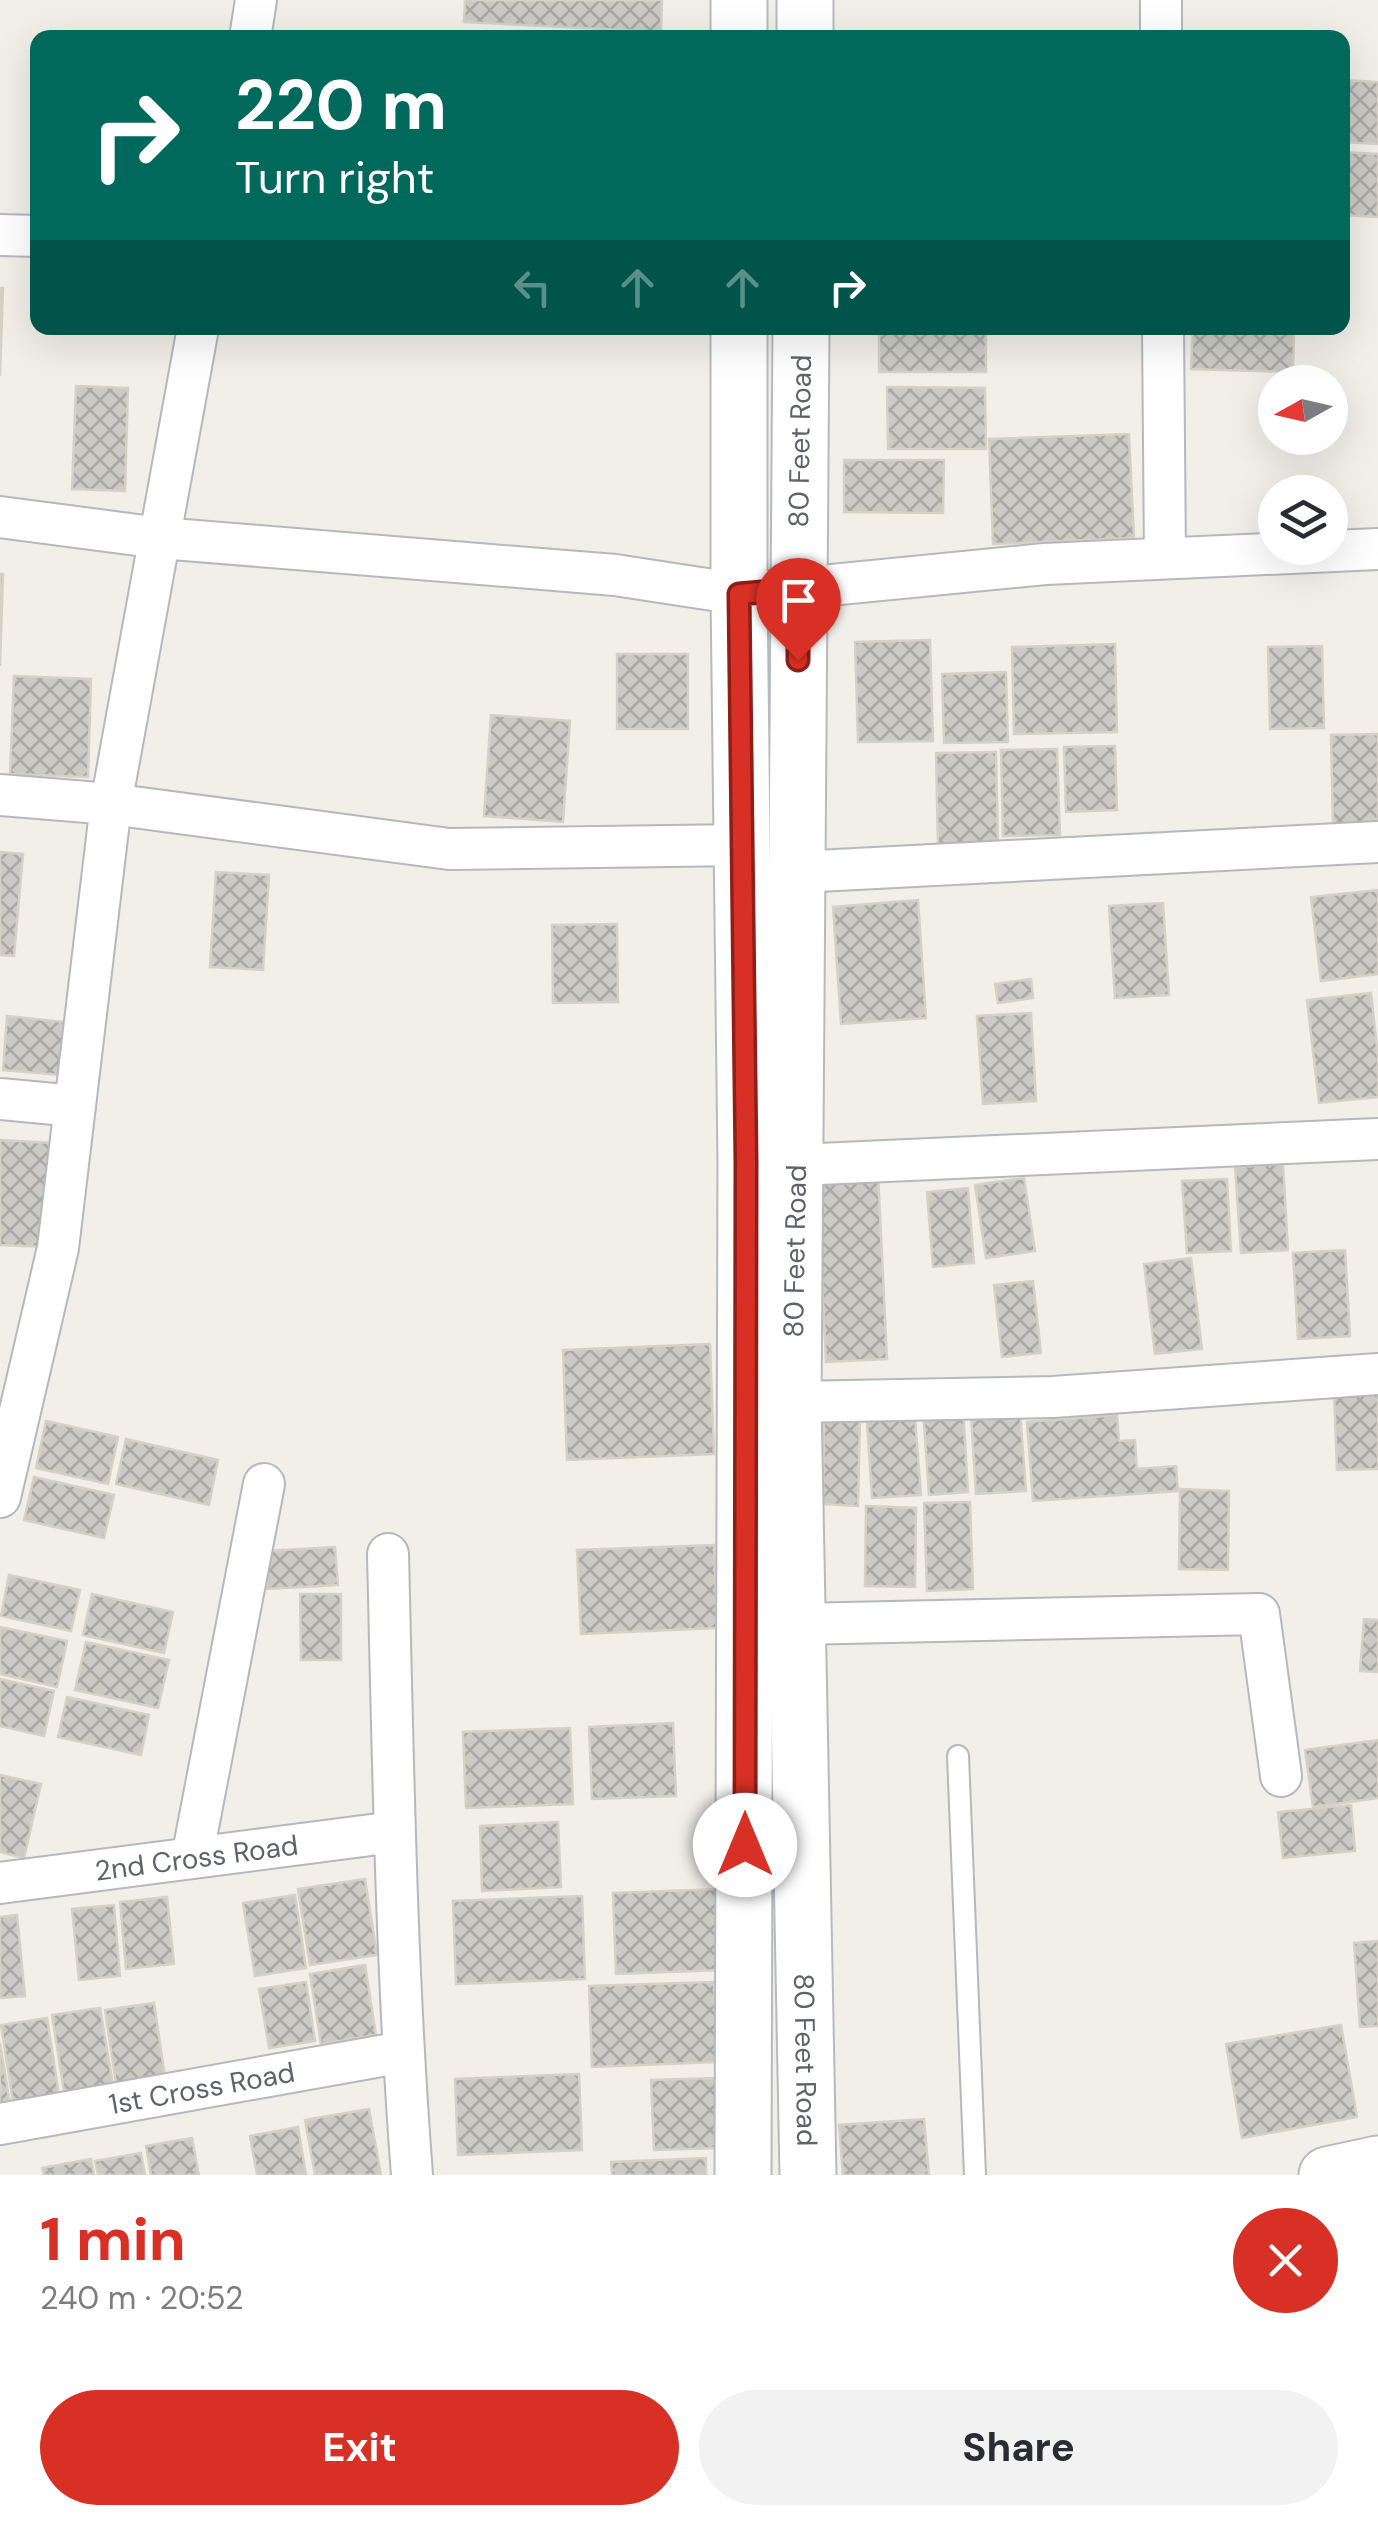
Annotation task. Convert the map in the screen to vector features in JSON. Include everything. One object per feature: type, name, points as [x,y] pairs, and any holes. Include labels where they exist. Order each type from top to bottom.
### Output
[{"type":"main road","points":[[740,0],[740,30]]},
{"type":"main road","points":[[805,0],[805,30]]},
{"type":"main road","name":"80 Feet Road","points":[[739,335],[746,1142],[743,2175]]},
{"type":"main road","name":"80 Feet Road","points":[[801,335],[793,1402],[808,2175]]},
{"type":"main road","points":[[1326,2175],[1378,2164]]},
{"type":"street","points":[[251,30],[256,0]]},
{"type":"street","points":[[1161,0],[1161,30]]},
{"type":"street","points":[[0,235],[30,236]]},
{"type":"street","points":[[0,1497],[11,1401],[58,1248],[110,804],[197,335]]},
{"type":"street","points":[[1163,335],[1165,558]]},
{"type":"street","points":[[0,517],[160,538],[614,576],[739,594],[1045,564],[1378,548]]},
{"type":"street","points":[[0,795],[110,804],[449,849],[742,845]]},
{"type":"street","points":[[798,872],[1378,842]]},
{"type":"street","points":[[0,1099],[75,1106]]},
{"type":"street","points":[[797,1165],[1378,1139]]},
{"type":"street","points":[[793,1402],[1053,1396],[1378,1374]]},
{"type":"street","points":[[192,1858],[264,1484]]},
{"type":"street","points":[[388,1554],[402,2052],[412,2175]]},
{"type":"street","points":[[798,1624],[1260,1614],[1281,1776]]},
{"type":"street","name":"2nd Cross Road","points":[[0,1883],[394,1832]]},
{"type":"street","name":"1st Cross Road","points":[[0,2124],[402,2052]]},
{"type":"lane","points":[[958,1756],[975,2175]]},
{"type":"building","points":[[465,0],[662,0],[661,30],[464,22]]},
{"type":"building","points":[[1350,80],[1378,82],[1378,144],[1350,142]]},
{"type":"building","points":[[1350,152],[1378,154],[1378,217],[1350,215]]},
{"type":"building","points":[[0,288],[3,288],[0,376]]},
{"type":"building","points":[[879,335],[986,335],[986,372],[879,372]]},
{"type":"building","points":[[1193,335],[1294,335],[1293,365],[1258,365],[1258,371],[1191,369]]},
{"type":"building","points":[[76,386],[128,388],[125,491],[72,489]]},
{"type":"building","points":[[887,387],[985,388],[986,449],[888,449]]},
{"type":"building","points":[[1129,434],[1134,538],[993,544],[989,439]]},
{"type":"building","points":[[844,460],[944,460],[943,513],[844,512]]},
{"type":"building","points":[[0,574],[3,574],[0,666]]},
{"type":"building","points":[[930,640],[933,741],[858,742],[855,642]]},
{"type":"building","points":[[1115,644],[1117,732],[1014,734],[1012,647]]},
{"type":"building","points":[[1322,646],[1324,728],[1270,729],[1268,647]]},
{"type":"building","points":[[617,654],[688,654],[688,729],[617,729]]},
{"type":"building","points":[[1006,672],[1008,742],[944,743],[942,674]]},
{"type":"building","points":[[14,676],[91,679],[88,777],[10,774]]},
{"type":"building","points":[[491,715],[570,721],[563,822],[484,816]]},
{"type":"building","points":[[1378,734],[1378,825],[1333,826],[1331,735]]},
{"type":"building","points":[[1115,746],[1117,810],[1066,812],[1064,747]]},
{"type":"building","points":[[1057,749],[1060,835],[1003,836],[1001,750]]},
{"type":"building","points":[[996,752],[998,846],[938,847],[936,753]]},
{"type":"building","points":[[0,852],[23,854],[14,956],[0,955]]},
{"type":"building","points":[[216,872],[269,875],[263,970],[210,967]]},
{"type":"building","points":[[1378,890],[1378,974],[1321,981],[1311,897]]},
{"type":"building","points":[[918,900],[926,1018],[841,1024],[833,907]]},
{"type":"building","points":[[1163,903],[1169,995],[1115,998],[1109,906]]},
{"type":"building","points":[[617,924],[618,1002],[553,1003],[552,925]]},
{"type":"building","points":[[1031,979],[1033,998],[998,1003],[995,984]]},
{"type":"building","points":[[1371,993],[1378,1097],[1319,1103],[1307,1000]]},
{"type":"building","points":[[1031,1013],[1036,1101],[983,1104],[977,1016]]},
{"type":"building","points":[[7,1016],[65,1022],[60,1075],[3,1070]]},
{"type":"building","points":[[0,1140],[52,1143],[46,1247],[0,1245]]},
{"type":"building","points":[[1283,1164],[1288,1250],[1241,1253],[1235,1167]]},
{"type":"building","points":[[878,1173],[887,1359],[826,1362],[817,1176]]},
{"type":"building","points":[[1024,1178],[1035,1251],[986,1258],[975,1185]]},
{"type":"building","points":[[1227,1179],[1231,1251],[1187,1253],[1182,1181]]},
{"type":"building","points":[[968,1188],[974,1263],[933,1267],[927,1192]]},
{"type":"building","points":[[1345,1250],[1350,1336],[1298,1339],[1293,1253]]},
{"type":"building","points":[[1191,1258],[1202,1349],[1155,1354],[1144,1264]]},
{"type":"building","points":[[1033,1281],[1041,1353],[1002,1357],[994,1285]]},
{"type":"building","points":[[710,1344],[714,1454],[567,1460],[563,1350]]},
{"type":"building","points":[[1378,1390],[1378,1469],[1337,1470],[1334,1391]]},
{"type":"building","points":[[914,1405],[921,1495],[872,1498],[866,1408]]},
{"type":"building","points":[[963,1407],[968,1492],[929,1495],[923,1410]]},
{"type":"building","points":[[1020,1411],[1026,1491],[976,1494],[971,1414]]},
{"type":"building","points":[[1117,1415],[1119,1441],[1135,1440],[1137,1469],[1176,1466],[1178,1491],[1033,1501],[1027,1422]]},
{"type":"building","points":[[824,1416],[860,1417],[858,1506],[823,1504]]},
{"type":"building","points":[[46,1421],[118,1437],[108,1484],[36,1468]]},
{"type":"building","points":[[126,1439],[218,1460],[209,1505],[116,1484]]},
{"type":"building","points":[[34,1477],[114,1495],[104,1538],[24,1520]]},
{"type":"building","points":[[1180,1489],[1229,1491],[1228,1570],[1179,1569]]},
{"type":"building","points":[[970,1502],[973,1589],[927,1591],[924,1503]]},
{"type":"building","points":[[866,1506],[916,1508],[915,1587],[865,1586]]},
{"type":"building","points":[[714,1545],[717,1628],[581,1634],[577,1550]]},
{"type":"building","points":[[335,1547],[338,1585],[267,1589],[265,1551]]},
{"type":"building","points":[[9,1575],[80,1590],[71,1631],[1,1616]]},
{"type":"building","points":[[92,1594],[173,1612],[164,1653],[83,1635]]},
{"type":"building","points":[[300,1594],[341,1594],[341,1660],[301,1660]]},
{"type":"building","points":[[1364,1619],[1378,1620],[1378,1672],[1360,1671]]},
{"type":"building","points":[[0,1627],[67,1641],[57,1687],[0,1674]]},
{"type":"building","points":[[86,1642],[169,1660],[158,1708],[75,1690]]},
{"type":"building","points":[[0,1679],[54,1691],[44,1736],[0,1726]]},
{"type":"building","points":[[67,1697],[149,1715],[141,1755],[58,1737]]},
{"type":"building","points":[[673,1723],[676,1796],[592,1799],[589,1727]]},
{"type":"building","points":[[570,1728],[573,1804],[466,1808],[463,1732]]},
{"type":"building","points":[[1378,1740],[1378,1798],[1313,1807],[1305,1750]]},
{"type":"building","points":[[0,1775],[41,1784],[24,1858],[0,1852]]},
{"type":"building","points":[[1351,1805],[1355,1851],[1283,1858],[1278,1812]]},
{"type":"building","points":[[558,1822],[561,1887],[482,1891],[480,1826]]},
{"type":"building","points":[[365,1879],[377,1955],[310,1965],[298,1889]]},
{"type":"building","points":[[720,1889],[723,1970],[616,1974],[613,1893]]},
{"type":"building","points":[[295,1895],[306,1968],[255,1976],[243,1903]]},
{"type":"building","points":[[582,1896],[585,1979],[456,1984],[453,1901]]},
{"type":"building","points":[[167,1897],[174,1964],[126,1969],[120,1902]]},
{"type":"building","points":[[114,1905],[120,1976],[79,1980],[72,1909]]},
{"type":"building","points":[[17,1915],[25,1996],[0,1998],[0,1917]]},
{"type":"building","points":[[1378,1941],[1378,2026],[1360,2027],[1354,1943]]},
{"type":"building","points":[[365,1965],[376,2035],[321,2044],[310,1974]]},
{"type":"building","points":[[306,1982],[315,2041],[269,2048],[259,1989]]},
{"type":"building","points":[[714,1982],[717,2062],[592,2067],[589,1986]]},
{"type":"building","points":[[154,2003],[165,2077],[116,2084],[105,2010]]},
{"type":"building","points":[[100,2008],[113,2085],[64,2092],[52,2015]]},
{"type":"building","points":[[47,2018],[59,2095],[13,2102],[1,2025]]},
{"type":"building","points":[[1341,2025],[1357,2117],[1242,2138],[1226,2044]]},
{"type":"building","points":[[0,2043],[10,2104],[0,2105]]},
{"type":"building","points":[[579,2074],[582,2150],[458,2155],[455,2079]]},
{"type":"building","points":[[717,2078],[720,2148],[654,2150],[651,2080]]},
{"type":"building","points":[[369,2109],[381,2175],[315,2175],[305,2120]]},
{"type":"building","points":[[924,2119],[929,2175],[843,2175],[839,2125]]},
{"type":"building","points":[[298,2127],[306,2175],[257,2175],[250,2136]]},
{"type":"building","points":[[192,2138],[199,2175],[151,2175],[146,2146]]},
{"type":"building","points":[[141,2153],[145,2175],[98,2175],[95,2161]]},
{"type":"building","points":[[706,2158],[706,2175],[612,2175],[611,2162]]},
{"type":"building","points":[[91,2159],[94,2175],[44,2175],[42,2168]]},
{"type":"route","points":[[745,1845],[746,1162],[739,594],[798,589],[798,660]]}]
